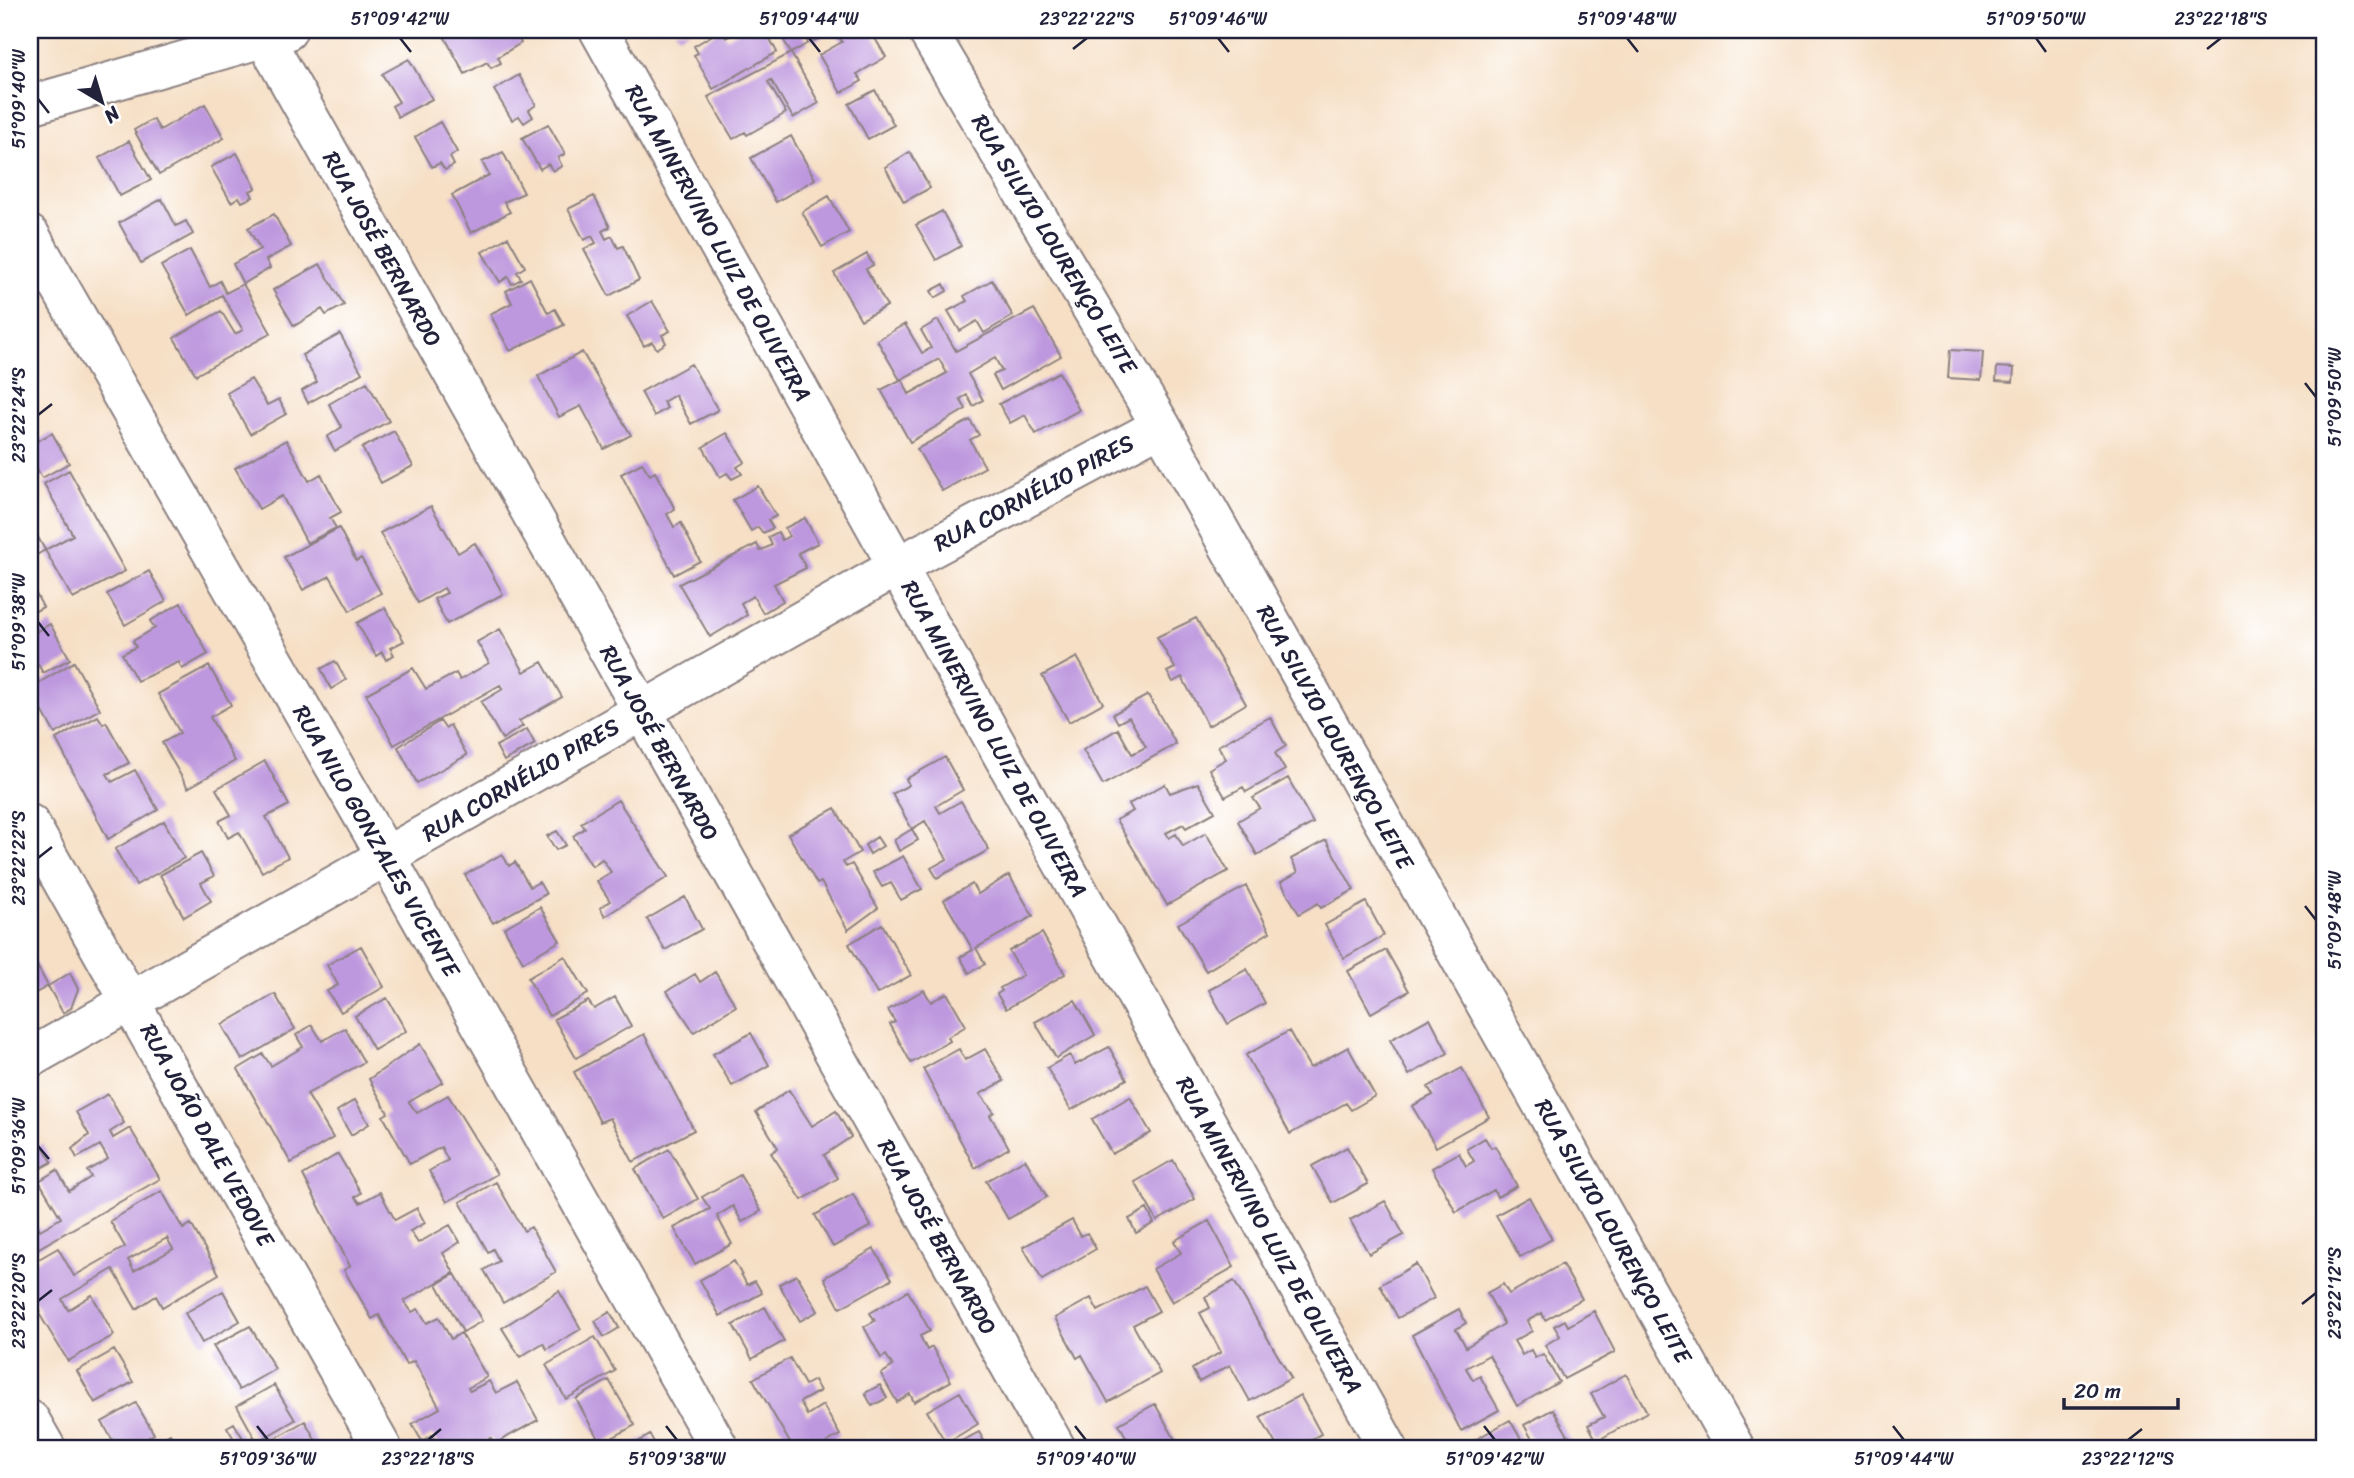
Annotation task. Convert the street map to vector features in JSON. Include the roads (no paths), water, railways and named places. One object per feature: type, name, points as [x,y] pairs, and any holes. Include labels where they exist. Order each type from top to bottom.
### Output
[{"type":"street","name":"RUA MINERVINO LUIZ DE OLIVEIRA","points":[[599,30],[1388,1448]]},
{"type":"street","name":"RUA SILVIO LOURENÇO LEITE","points":[[927,30],[1161,426],[1734,1448]]},
{"type":"street","points":[[30,105],[277,34]]},
{"type":"street","name":"RUA JOSÉ BERNARDO","points":[[277,34],[640,711],[1056,1448]]},
{"type":"street","name":"RUA NILO GONZALES VICENTE","points":[[30,235],[387,858],[719,1448]]},
{"type":"street","name":"RUA CORNÉLIO PIRES","points":[[30,1058],[898,566],[1161,426]]},
{"type":"street","name":"RUA JOÃO DALE VEDOVE","points":[[30,824],[382,1448]]},
{"type":"street","points":[[30,1420],[46,1448]]}]
